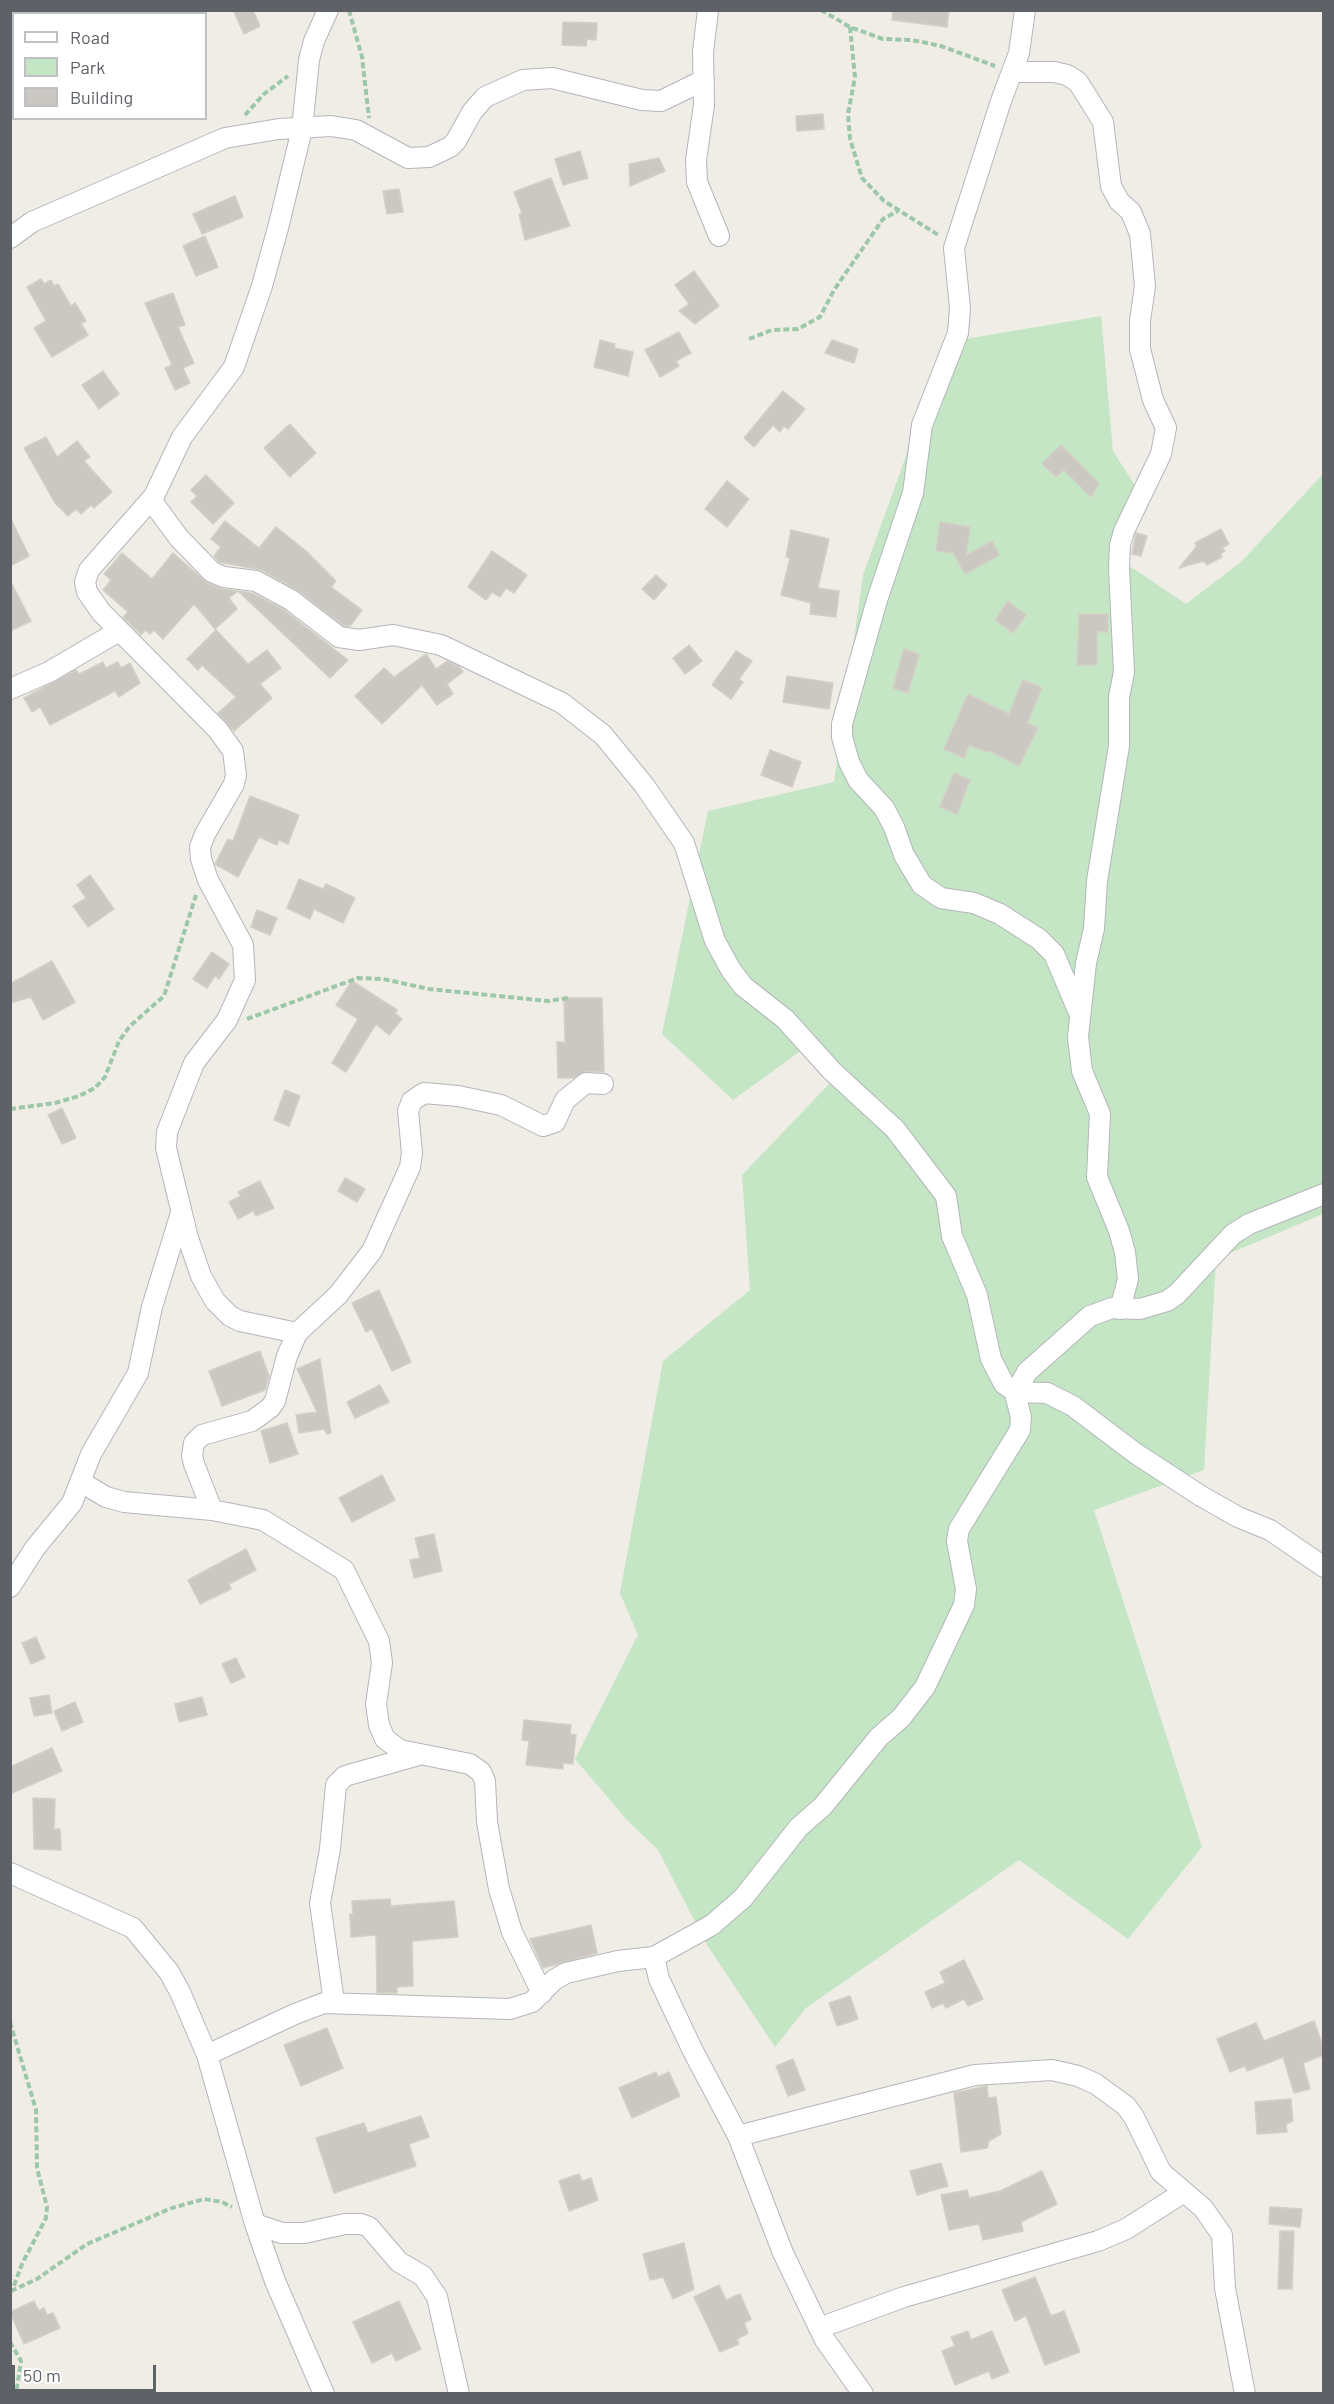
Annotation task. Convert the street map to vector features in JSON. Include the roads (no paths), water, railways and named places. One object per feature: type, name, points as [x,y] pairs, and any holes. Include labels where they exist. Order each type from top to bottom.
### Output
[{"type":"street","points":[[297,1333],[252,1325],[223,1310],[201,1276],[181,1213],[168,1160],[167,1132],[198,1055],[227,1020],[245,980],[246,965],[243,945],[204,869],[201,847],[237,775],[233,751],[211,722],[93,602],[87,592],[85,582],[89,570],[150,500],[182,437],[234,367],[262,286],[302,129],[309,60],[314,41],[328,10]]},
{"type":"street","points":[[708,10],[703,52],[704,105],[696,160],[698,182],[719,236]]},
{"type":"street","points":[[1025,10],[1019,53],[959,227],[954,248],[960,308],[958,333],[945,372],[924,418],[913,493],[868,634],[842,724],[842,737],[849,762],[858,780],[884,808],[904,855],[922,885],[941,898],[974,903],[1000,914],[1039,939],[1054,954],[1080,1016]]},
{"type":"street","points":[[1012,72],[1054,72],[1067,75],[1078,82],[1103,122],[1111,186],[1119,201],[1131,212],[1140,234],[1145,286],[1140,321],[1141,355],[1153,400],[1166,428],[1161,454],[1124,531],[1120,545],[1124,672],[1119,697],[1119,746],[1107,808],[1097,881],[1094,929],[1086,963],[1080,1016],[1080,1062],[1100,1114],[1097,1177],[1125,1252],[1128,1279],[1120,1309]]},
{"type":"street","points":[[10,238],[32,222],[225,138],[279,129],[331,126],[356,130],[408,158],[429,157],[450,147],[456,141],[472,112],[485,97],[523,80],[552,78],[642,100],[661,101],[704,80]]},
{"type":"street","points":[[150,500],[179,538],[212,572],[224,577],[256,581],[291,600],[327,630],[342,638],[359,640],[393,635],[441,645],[562,703],[603,735],[644,785],[684,843],[715,941],[731,970],[743,986],[785,1019],[832,1071],[895,1129],[945,1196],[952,1236],[977,1295],[991,1359],[1004,1384],[1016,1392],[1047,1393],[1073,1406],[1135,1454],[1238,1517],[1270,1530],[1323,1567]]},
{"type":"street","points":[[10,689],[49,672],[119,631]]},
{"type":"street","points":[[212,1510],[194,1464],[192,1456],[194,1443],[209,1432],[252,1421],[270,1408],[275,1401],[287,1356],[297,1333],[338,1295],[372,1251],[410,1167],[412,1154],[408,1111],[417,1095],[424,1093],[458,1096],[501,1105],[543,1126],[555,1122],[565,1100],[586,1083],[603,1084]]},
{"type":"street","points":[[207,2055],[295,2014],[334,2002],[423,2008],[510,2009],[528,2004],[554,1980],[566,1974],[618,1961],[654,1957],[712,1925],[743,1898],[800,1827],[823,1806],[879,1737],[901,1718],[924,1687],[964,1605],[966,1589],[957,1541],[958,1529],[1020,1430],[1021,1417],[1015,1398],[1027,1372],[1090,1316],[1112,1308],[1140,1309],[1167,1301],[1178,1294],[1233,1234],[1249,1224],[1323,1194]]},
{"type":"street","points":[[10,1587],[32,1553],[65,1514],[81,1482],[91,1454],[138,1373],[153,1307],[181,1213]]},
{"type":"street","points":[[81,1482],[106,1497],[124,1502],[212,1510],[263,1520],[344,1570],[379,1641],[382,1663],[376,1704],[381,1731],[393,1745],[420,1754],[470,1764],[481,1772],[486,1788],[487,1822],[500,1889],[512,1932],[542,1993]]},
{"type":"street","points":[[334,2002],[320,1903],[330,1849],[336,1785],[345,1776],[420,1754]]},
{"type":"street","points":[[12,1875],[126,1924],[139,1933],[180,1992],[207,2055],[255,2224],[275,2281],[324,2394]]},
{"type":"street","points":[[654,1957],[659,1979],[687,2040],[738,2136],[783,2253],[839,2364],[863,2394]]},
{"type":"street","points":[[738,2136],[975,2075],[1052,2070],[1078,2076],[1096,2084],[1126,2106],[1134,2117],[1161,2172],[1203,2208],[1222,2235],[1225,2288],[1245,2394]]},
{"type":"street","points":[[819,2328],[904,2296],[1098,2241],[1126,2229],[1184,2192]]},
{"type":"street","points":[[255,2224],[282,2233],[304,2233],[345,2224],[361,2224],[369,2227],[399,2262],[423,2276],[437,2297],[459,2394]]}]
